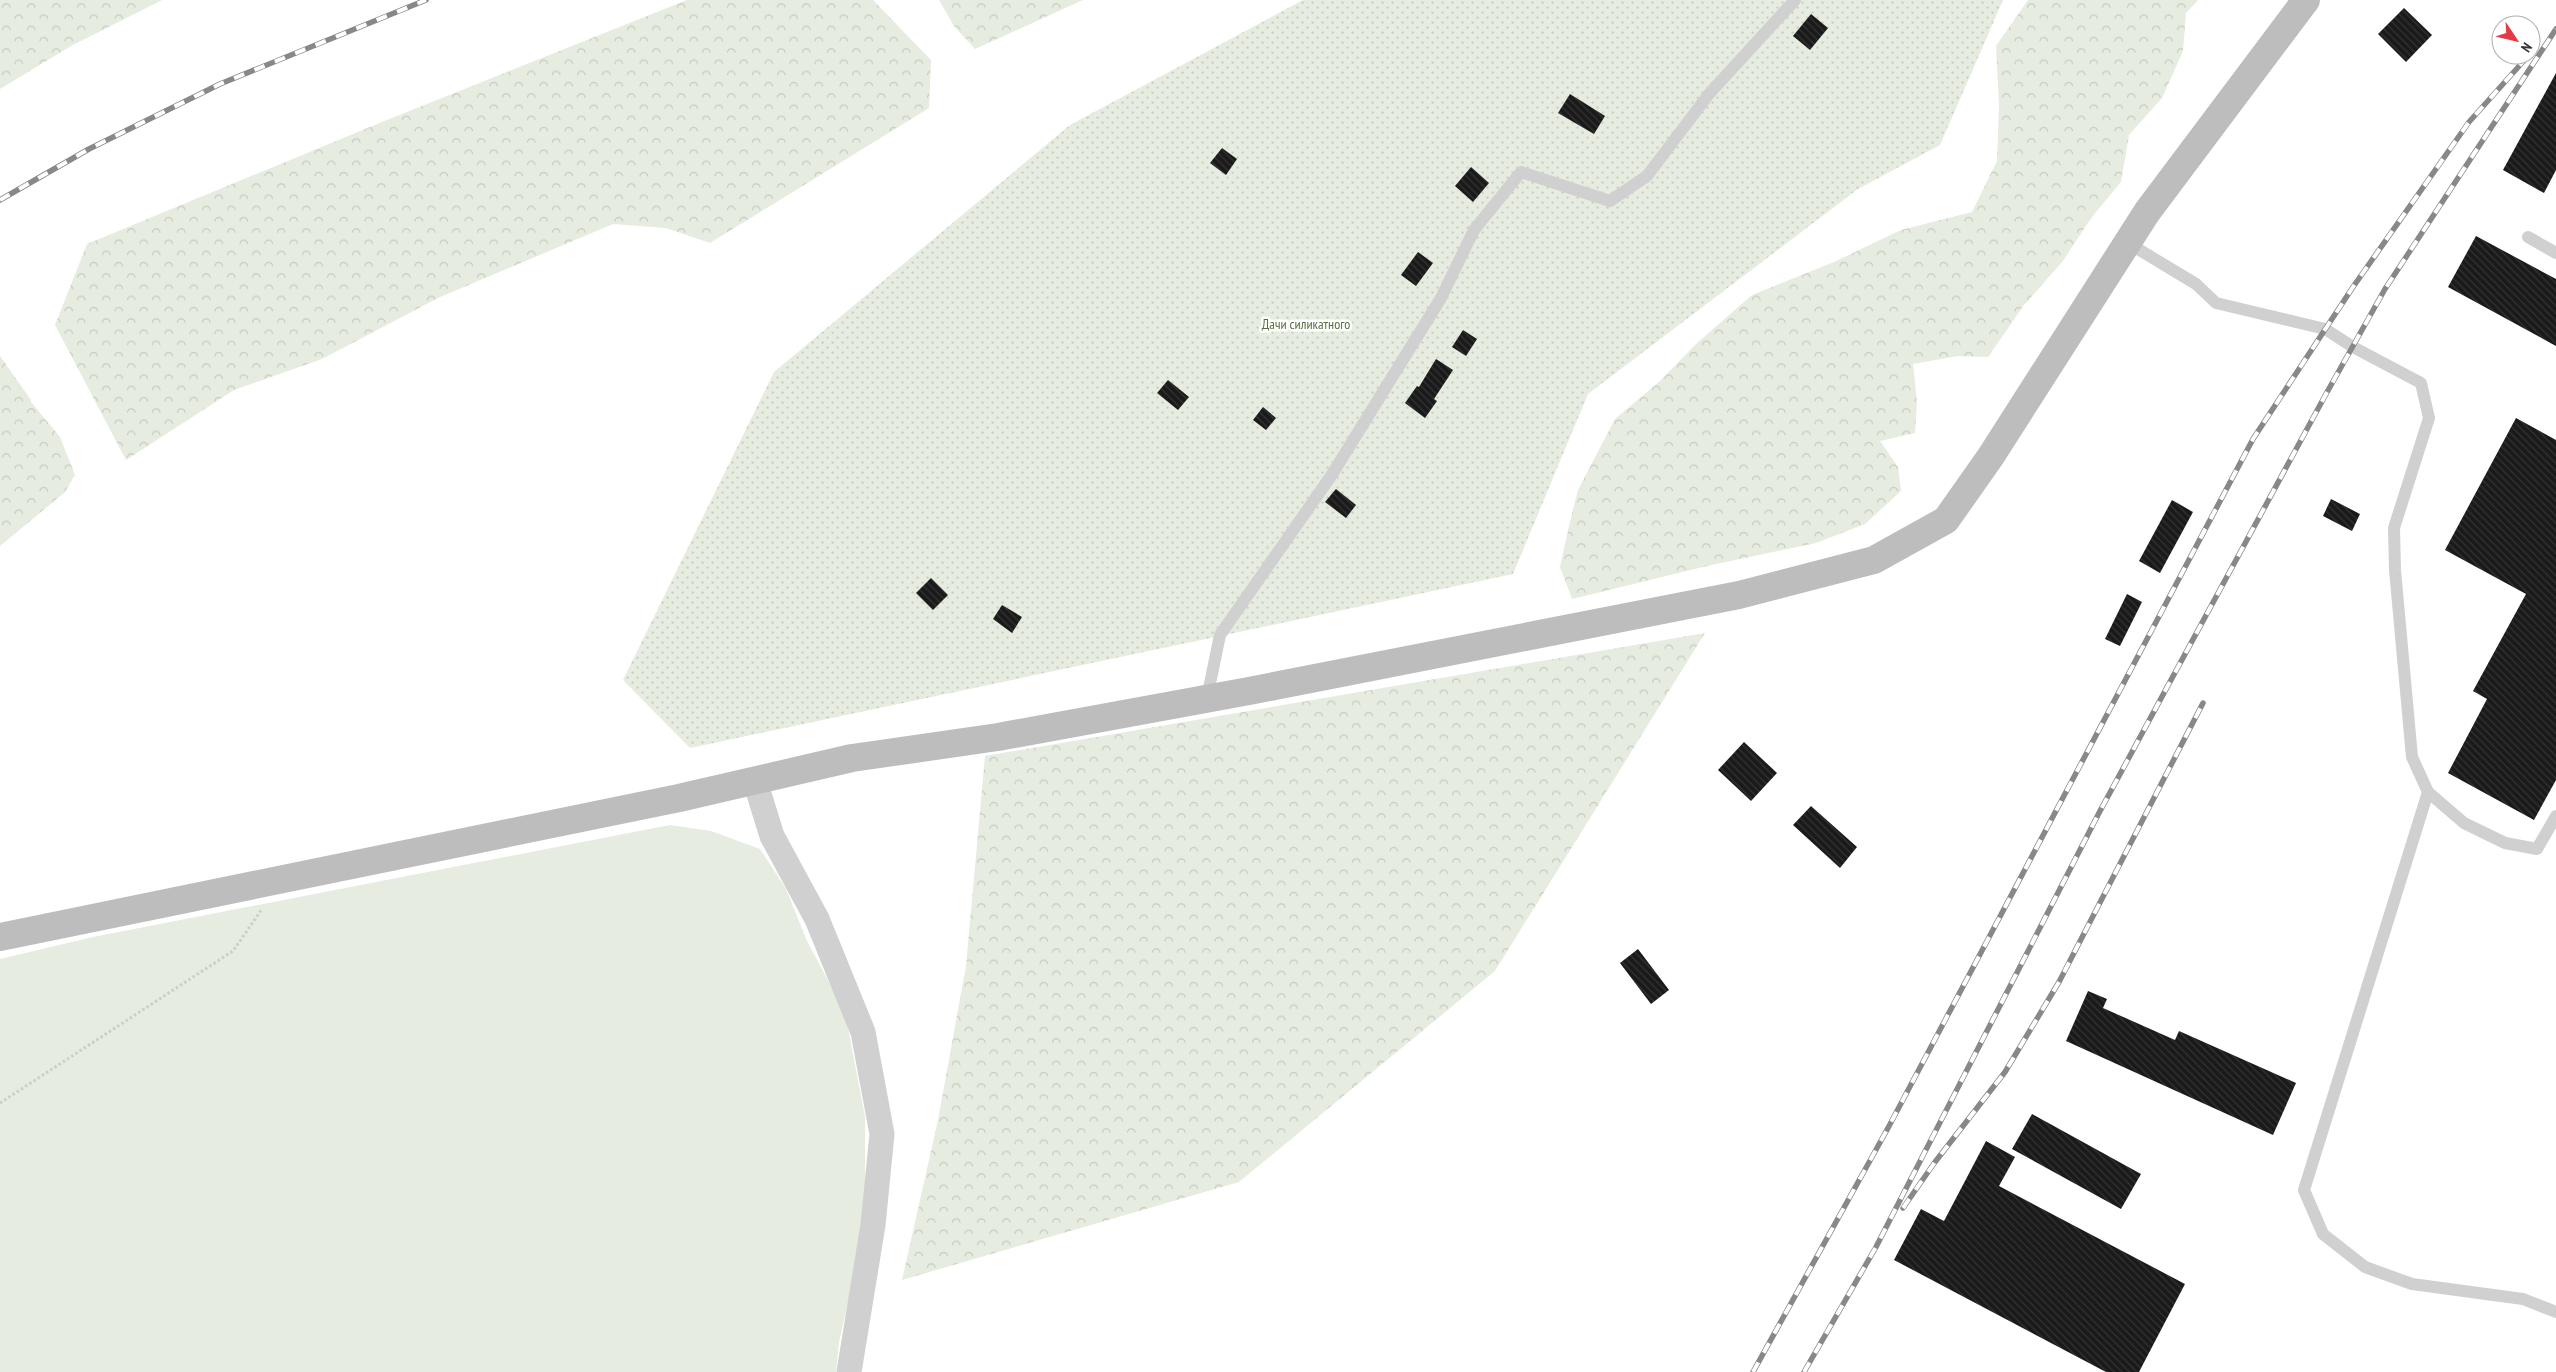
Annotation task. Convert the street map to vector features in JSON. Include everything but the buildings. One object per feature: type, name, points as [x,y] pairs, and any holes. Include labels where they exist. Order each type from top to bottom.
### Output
[{"type":"street","points":[[0,937],[754,781],[852,758],[998,737],[1739,595],[1874,560],[1946,520],[1991,456],[2147,212],[2306,0]]},
{"type":"street","points":[[754,781],[772,836],[817,919],[863,1032],[882,1134],[873,1225],[849,1372]]},
{"type":"lane","points":[[1207,698],[1220,635],[1331,476],[1441,298],[1474,230],[1521,172],[1610,201],[1647,176],[1709,94],[1795,0]]},
{"type":"lane","points":[[2528,237],[2556,253]]},
{"type":"lane","points":[[2128,243],[2196,284],[2216,303],[2326,329],[2353,348],[2421,383],[2429,418],[2394,528],[2395,570],[2412,756],[2428,792],[2464,823],[2505,844],[2537,849],[2556,816]]},
{"type":"lane","points":[[2428,792],[2304,1190],[2323,1234],[2365,1267],[2412,1284],[2522,1299],[2556,1312]]},
{"type":"path","points":[[0,1103],[233,951],[281,880]]},
{"type":"green space","points":[[0,0],[162,0],[71,46],[0,89]]},
{"type":"green space","points":[[687,0],[873,0],[931,60],[929,108],[710,243],[666,228],[613,224],[438,298],[322,359],[234,390],[126,460],[55,325],[87,244],[382,122]]},
{"type":"green space","points":[[939,0],[1083,0],[975,49],[954,26]]},
{"type":"green space","name":"Дачи силикатного","points":[[1303,0],[2003,0],[1940,145],[1858,189],[1588,394],[1513,574],[690,748],[623,680],[774,372],[1070,125]]},
{"type":"green space","points":[[2028,0],[2198,0],[2186,13],[2183,51],[2162,98],[2129,135],[2121,182],[2091,218],[2063,261],[2024,305],[1988,357],[1958,356],[1913,364],[1917,402],[1915,433],[1880,441],[1898,467],[1901,491],[1865,524],[1816,543],[1707,566],[1572,599],[1560,567],[1569,526],[1578,490],[1615,419],[1660,381],[1696,344],[1752,295],[1834,262],[1901,230],[1972,212],[1997,161],[1999,106],[1996,46]]},
{"type":"green space","points":[[0,356],[31,402],[60,437],[75,475],[65,492],[0,546]]},
{"type":"green space","points":[[1705,633],[1495,971],[1239,1182],[902,1280],[938,1120],[966,966],[985,756]]},
{"type":"green space","points":[[670,825],[711,831],[760,849],[786,889],[807,941],[845,1012],[865,1117],[865,1186],[858,1258],[839,1342],[836,1372],[0,1372],[0,959],[93,937]]},
{"type":"railway","points":[[0,200],[89,149],[220,84],[426,0]]},
{"type":"railway","points":[[1804,1372],[1876,1247],[2100,811],[2326,394],[2385,289],[2556,29]]},
{"type":"railway","points":[[1753,1372],[1888,1128],[2253,439],[2353,287],[2469,122],[2520,65]]},
{"type":"railway","points":[[1903,1208],[1935,1162],[2005,1072],[2059,982],[2203,703]]}]
